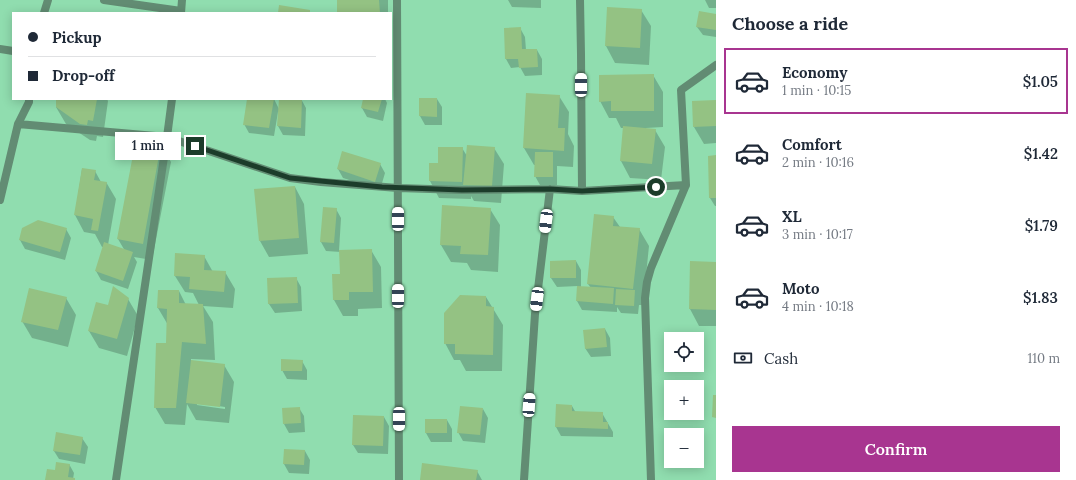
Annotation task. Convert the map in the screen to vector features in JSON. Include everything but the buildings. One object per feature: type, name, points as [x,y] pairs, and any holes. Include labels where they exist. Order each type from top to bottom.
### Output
[{"type":"lane","points":[[44,12],[48,0]]},
{"type":"lane","points":[[104,0],[181,12],[182,0]]},
{"type":"lane","points":[[397,0],[399,480]]},
{"type":"lane","points":[[580,0],[582,191]]},
{"type":"lane","points":[[0,49],[12,51]]},
{"type":"lane","points":[[651,480],[645,298],[647,282],[651,268],[686,186],[681,90],[716,65]]},
{"type":"lane","points":[[0,200],[18,124],[29,100]]},
{"type":"lane","points":[[116,480],[172,100]]},
{"type":"lane","points":[[18,124],[167,137],[290,178],[398,188],[462,190],[550,189],[582,191],[686,186]]},
{"type":"lane","points":[[524,480],[535,314],[550,189]]},
{"type":"route","points":[[195,146],[290,178],[321,182],[398,188],[462,190],[550,189],[582,191],[656,187]]}]
